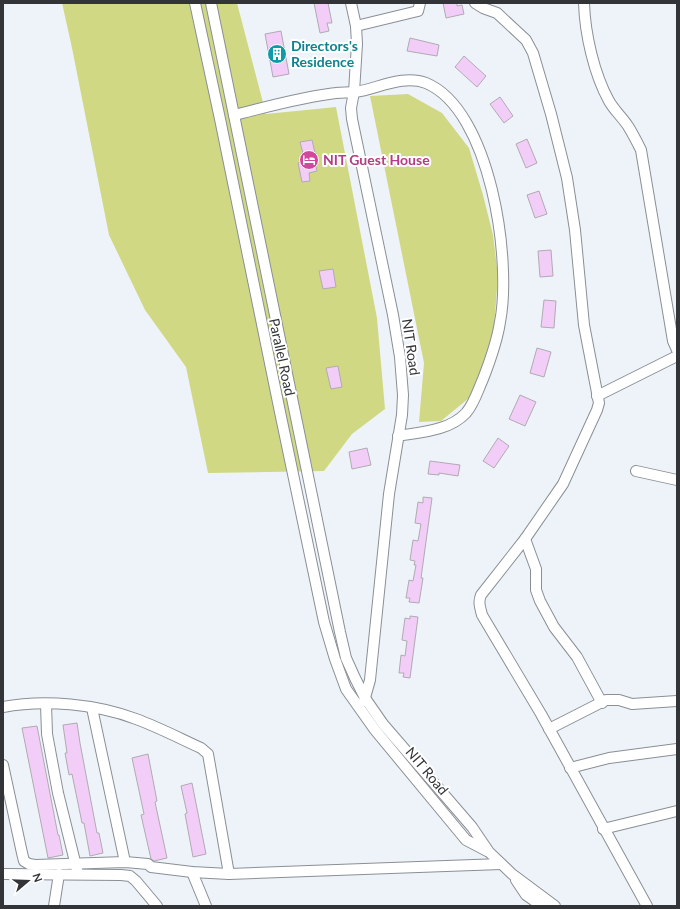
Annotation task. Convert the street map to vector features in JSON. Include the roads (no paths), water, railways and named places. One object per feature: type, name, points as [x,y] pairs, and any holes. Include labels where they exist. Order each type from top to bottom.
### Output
[{"type":"street","name":"Parallel Road","points":[[195,3],[324,622],[346,689],[361,711]]},
{"type":"street","name":"Parallel Road","points":[[211,3],[340,632],[346,658],[365,698]]},
{"type":"street","name":"NIT Road","points":[[351,3],[356,26],[357,44],[354,92],[351,108],[352,119],[393,315],[400,357],[403,395],[402,415],[389,494],[370,680],[361,711],[466,840],[488,852],[512,874],[555,906]]},
{"type":"street","points":[[356,26],[418,11],[420,3]]},
{"type":"street","points":[[475,3],[483,8],[497,13],[526,40],[533,53],[551,114],[567,178],[575,230],[584,325],[599,403],[563,484],[524,539],[481,595],[479,606],[482,615],[549,729],[647,906]]},
{"type":"street","points":[[584,3],[584,18],[590,48],[602,86],[610,102],[635,137],[641,150],[673,341],[677,350]]},
{"type":"street","points":[[234,115],[307,97],[338,92],[354,92],[400,81],[414,80],[425,83],[447,98],[475,139],[487,170],[494,197],[499,227],[503,262],[501,322],[492,356],[477,393],[467,412],[457,421],[445,427],[398,436]]},
{"type":"street","points":[[597,396],[677,356]]},
{"type":"street","points":[[636,471],[677,480]]},
{"type":"street","points":[[524,539],[536,569],[536,590],[540,602],[554,627],[577,657],[602,703]]},
{"type":"street","name":"NIT Road","points":[[365,698],[383,724],[472,827],[488,852]]},
{"type":"street","points":[[549,729],[610,700],[638,704],[677,701]]},
{"type":"street","points":[[3,707],[22,703],[46,704],[92,708],[115,712],[137,719],[201,748],[208,754],[229,874]]},
{"type":"street","points":[[46,704],[47,734],[78,874]]},
{"type":"street","points":[[92,708],[125,862]]},
{"type":"street","points":[[570,768],[609,758],[677,749]]},
{"type":"street","points":[[3,765],[24,861],[29,864],[125,862],[148,864],[150,867],[192,872],[229,874],[501,864]]},
{"type":"street","points":[[604,829],[677,811]]},
{"type":"street","points":[[192,872],[206,906]]},
{"type":"street","points":[[3,874],[130,876],[136,881],[153,904]]},
{"type":"street","points":[[54,906],[59,874]]},
{"type":"street","name":"NIT Road","points":[[512,874],[526,895],[542,906]]},
{"type":"place","name":"Directors's Residence","points":[[277,54]]},
{"type":"place","name":"NIT Guest House","points":[[309,160]]}]
